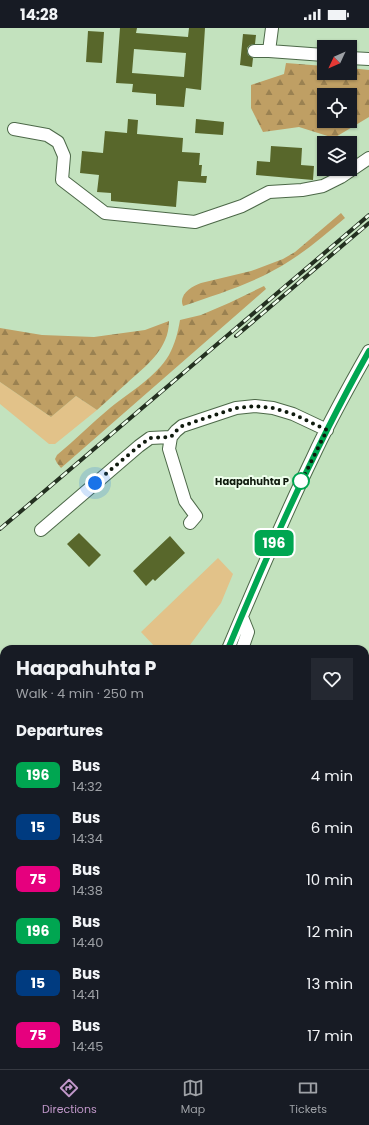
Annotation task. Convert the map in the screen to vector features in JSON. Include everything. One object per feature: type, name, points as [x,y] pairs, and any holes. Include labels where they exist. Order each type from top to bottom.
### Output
[{"type":"street","points":[[269,51],[272,28]]},
{"type":"street","points":[[254,51],[317,55]]},
{"type":"street","points":[[357,58],[369,59]]},
{"type":"street","points":[[14,128],[47,135],[58,142],[64,156],[62,180],[105,213],[195,222],[242,206],[269,192],[302,190],[322,186],[341,177],[369,158]]},
{"type":"street","points":[[230,645],[312,458],[369,351]]},
{"type":"street","points":[[41,530],[139,446],[150,438],[165,437],[182,426],[236,408],[255,406],[273,408],[293,414],[327,430]]},
{"type":"street","points":[[165,437],[186,501],[196,516],[190,523]]},
{"type":"street","points":[[242,617],[248,632],[243,645]]},
{"type":"shaded area","points":[[0,382],[51,417],[76,396],[97,410],[55,444],[49,444],[0,404]]},
{"type":"shaded area","points":[[218,558],[233,574],[221,603],[190,645],[153,645],[141,632]]},
{"type":"green space","points":[[286,63],[317,65],[317,80],[357,80],[357,69],[369,70],[369,117],[357,124],[357,88],[317,88],[317,128],[351,128],[337,136],[328,136],[299,127],[263,132],[251,108],[251,85],[284,74]]},
{"type":"green space","points":[[341,213],[345,218],[305,250],[278,268],[252,281],[183,306],[182,298],[194,286],[251,271],[283,259],[295,252]]},
{"type":"green space","points":[[264,286],[266,289],[61,468],[55,459],[57,455],[110,408],[150,377],[164,363],[173,347],[180,320],[201,315]]},
{"type":"green space","points":[[169,321],[165,340],[155,356],[142,370],[97,410],[76,396],[51,417],[0,382],[0,328],[42,335],[94,337],[145,330]]},
{"type":"building","points":[[120,28],[137,28],[136,33],[188,37],[189,28],[205,28],[201,90],[186,88],[184,107],[156,105],[156,94],[132,92],[133,84],[116,83]],"holes":[[[134,49],[186,53],[184,77],[132,73]]]},
{"type":"building","points":[[88,31],[104,32],[102,63],[86,62]]},
{"type":"building","points":[[243,34],[256,35],[255,44],[250,45],[247,48],[248,55],[253,58],[252,67],[240,65]]},
{"type":"building","points":[[128,119],[138,120],[137,134],[183,138],[182,152],[200,153],[199,165],[202,165],[201,176],[207,176],[206,183],[178,181],[176,207],[111,201],[111,193],[97,192],[99,175],[80,173],[82,151],[103,153],[105,131],[127,133]]},
{"type":"building","points":[[196,119],[224,122],[223,135],[195,133]]},
{"type":"building","points":[[271,146],[302,148],[301,165],[314,166],[313,180],[256,175],[257,161],[270,162]]},
{"type":"building","points":[[79,533],[101,555],[89,567],[67,544]]},
{"type":"building","points":[[170,536],[185,553],[155,581],[153,579],[146,586],[133,571]]},
{"type":"railway","points":[[0,529],[369,215]]},
{"type":"railway","points":[[236,336],[369,223]]},
{"type":"bus line","name":"196","points":[[230,645],[312,458],[369,351]]},
{"type":"place","name":"Haapahuhta P","points":[[301,481]]},
{"type":"route","points":[[95,483],[150,438],[171,437],[182,426],[246,406],[273,408],[293,414],[327,430],[301,481]]}]
